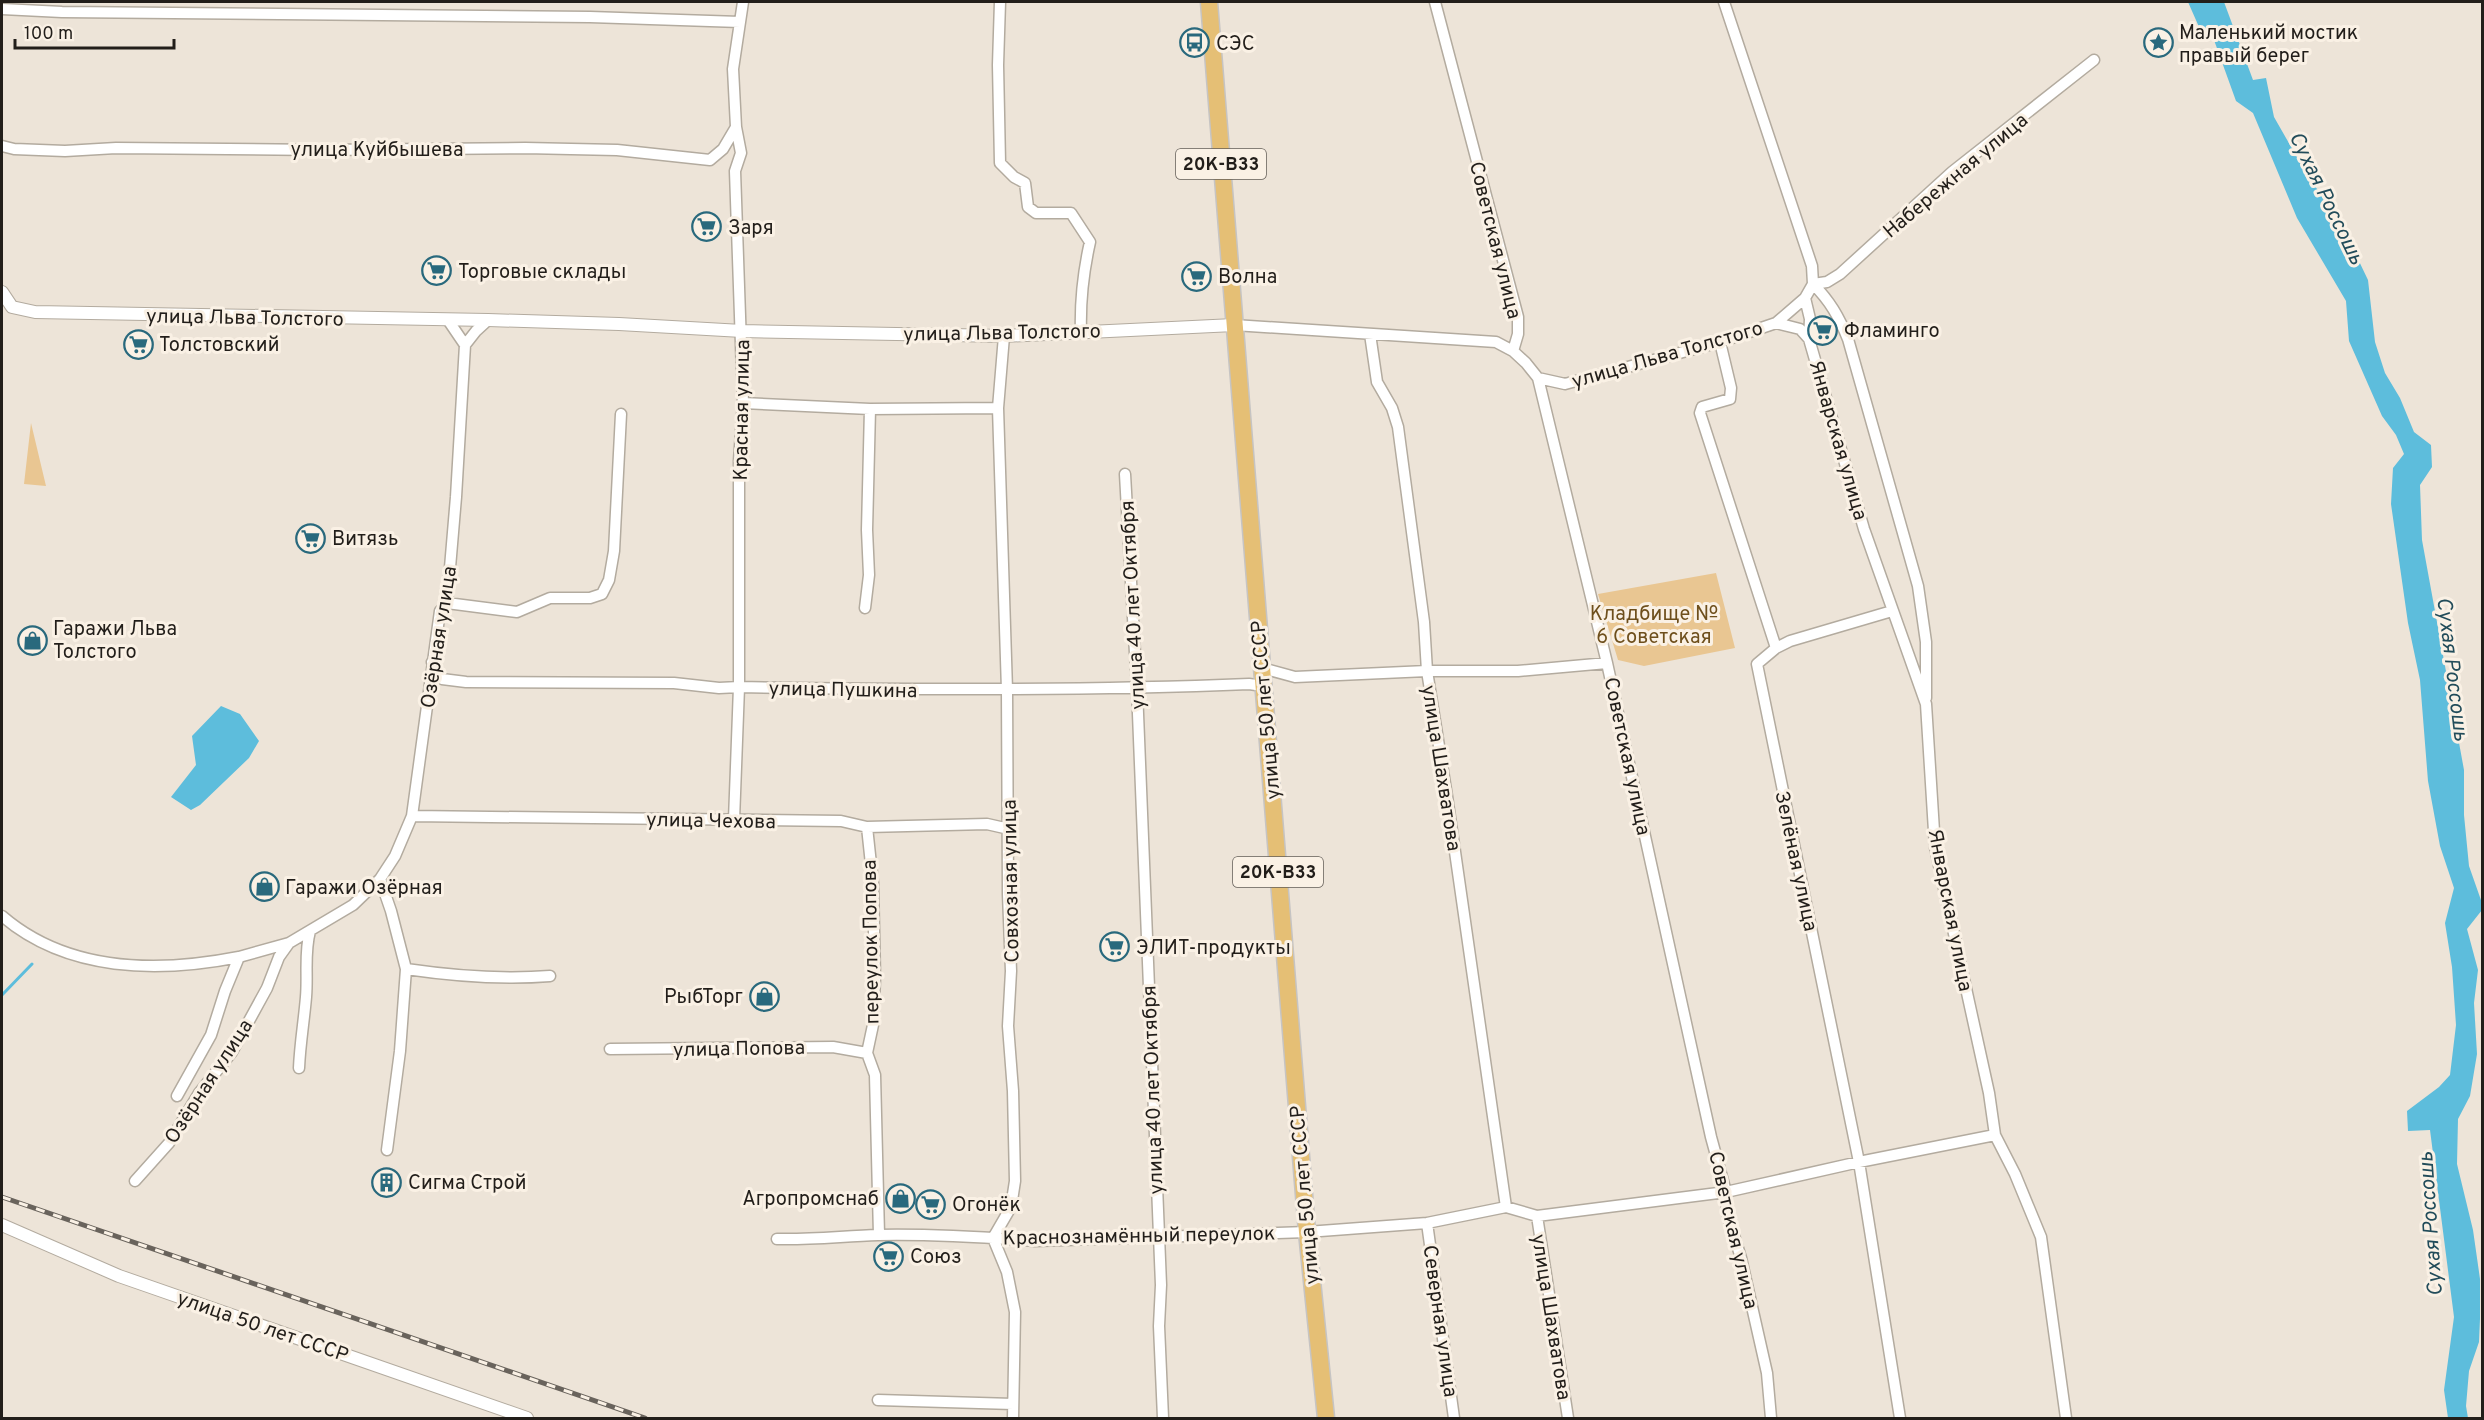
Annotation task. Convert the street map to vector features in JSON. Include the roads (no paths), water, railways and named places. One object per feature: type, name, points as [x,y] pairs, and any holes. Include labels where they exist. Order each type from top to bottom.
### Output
[{"type":"main road","name":"улица 50 лет СССР","points":[[1209,2],[1307,1232],[1326,1419]]},
{"type":"street","name":"Красная улица","points":[[734,820],[739,687],[739,461],[743,403],[735,171],[741,153],[736,127],[733,69],[743,2]]},
{"type":"street","points":[[1000,2],[998,65],[1000,163],[1025,183],[1028,207],[1036,213],[1071,213],[1090,242],[1082,278],[1081,332]]},
{"type":"street","name":"Советская улица","points":[[1435,2],[1518,317],[1518,334],[1513,351],[1538,378],[1607,663],[1711,1137],[1726,1192],[1727,1213],[1741,1258],[1767,1373],[1771,1419]]},
{"type":"street","points":[[1724,2],[1812,266],[1814,284],[1840,318],[1848,339],[1918,586],[1926,642],[1926,704]]},
{"type":"street","points":[[2,9],[62,12],[590,17],[740,22]]},
{"type":"street","name":"Набережная улица","points":[[1814,284],[1827,282],[1840,274],[1952,172],[2094,60]]},
{"type":"street","name":"улица Куйбышева","points":[[2,146],[14,149],[65,151],[116,148],[321,150],[525,148],[617,150],[710,160],[723,149],[736,127]]},
{"type":"street","name":"улица Льва Толстого","points":[[1538,378],[1565,384],[1720,342],[1776,323],[1806,298],[1814,284]]},
{"type":"street","points":[[2,292],[7,307]]},
{"type":"street","name":"Январская улица","points":[[1806,298],[1810,319],[1809,339],[1864,529],[1926,704],[1935,847],[1989,1093],[1995,1135],[2015,1174],[2041,1236],[2066,1419]]},
{"type":"street","name":"улица Льва Толстого","points":[[7,307],[35,312],[488,320],[742,331],[1004,336],[1234,326],[1496,342],[1513,351]]},
{"type":"street","points":[[448,320],[465,345],[488,320]]},
{"type":"street","points":[[1776,323],[1800,329],[1809,339]]},
{"type":"street","name":"улица Шахватова","points":[[1370,334],[1377,382],[1392,408],[1398,427],[1424,622],[1427,672],[1448,796],[1506,1207]]},
{"type":"street","name":"Совхозная улица","points":[[993,1238],[1011,1207],[1015,1181],[1013,1091],[1008,1026],[1011,971],[1008,894],[1007,690],[998,408],[1004,336]]},
{"type":"street","points":[[1720,342],[1731,388],[1730,399],[1702,407],[1700,413],[1776,648],[1790,641],[1892,612]]},
{"type":"street","name":"Озёрная улица","points":[[239,957],[289,943],[353,905],[380,879],[395,856],[412,816],[440,611],[447,603],[465,345]]},
{"type":"street","points":[[743,403],[870,409],[998,408]]},
{"type":"street","points":[[865,608],[869,575],[867,530],[870,409]]},
{"type":"street","points":[[447,603],[517,612],[550,598],[590,598],[602,594],[609,580],[614,550],[621,414]]},
{"type":"street","name":"улица 40 лет Октября","points":[[1125,474],[1137,689],[1161,1285],[1159,1326],[1163,1419]]},
{"type":"street","name":"Зелёная улица","points":[[1776,648],[1757,664],[1859,1162],[1900,1419]]},
{"type":"street","name":"улица Пушкина","points":[[432,662],[442,679],[466,682],[674,683],[719,688],[1007,690],[1137,689],[1249,684],[1263,686]]},
{"type":"street","points":[[1262,668],[1294,677],[1518,671],[1607,663]]},
{"type":"street","name":"улица Чехова","points":[[412,816],[841,821],[867,827],[987,824],[1009,829]]},
{"type":"street","name":"переулок Попова","points":[[867,827],[873,883],[875,978],[873,1025],[867,1053],[875,1075],[879,1235]]},
{"type":"street","points":[[380,879],[406,969],[387,1150]]},
{"type":"street","points":[[2,915],[20,932],[94,961],[132,967],[172,967],[239,957]]},
{"type":"street","points":[[299,1068],[306,997],[306,947],[310,931]]},
{"type":"street","name":"Озёрная улица","points":[[135,1181],[169,1143],[199,1093],[232,1052],[267,988],[279,957],[289,943]]},
{"type":"street","points":[[177,1096],[211,1035],[239,957]]},
{"type":"street","points":[[406,969],[466,977],[518,979],[550,976]]},
{"type":"street","name":"улица Попова","points":[[610,1049],[833,1047],[867,1053]]},
{"type":"street","name":"Краснознамённый переулок","points":[[777,1239],[810,1240],[879,1235],[1035,1241],[1158,1238],[1307,1232],[1427,1223],[1506,1207],[1537,1216],[1726,1192],[1995,1135]]},
{"type":"street","name":"улица Шахватова","points":[[1537,1216],[1568,1419]]},
{"type":"street","name":"Северная улица","points":[[1427,1223],[1455,1419]]},
{"type":"street","name":"улица 50 лет СССР","points":[[2,1226],[119,1276],[527,1419]]},
{"type":"street","points":[[993,1238],[1007,1272],[1015,1312],[1013,1419]]},
{"type":"street","points":[[878,1400],[1013,1404]]},
{"type":"water","name":"Сухая Россошь","points":[[2188,2],[2224,2],[2253,80],[2266,78],[2274,117],[2302,166],[2345,232],[2368,280],[2375,342],[2385,373],[2400,398],[2414,432],[2431,445],[2432,467],[2420,485],[2422,540],[2464,770],[2464,815],[2469,866],[2482,903],[2482,910],[2467,929],[2478,970],[2474,1003],[2477,1054],[2470,1096],[2458,1119],[2457,1164],[2473,1230],[2480,1279],[2479,1342],[2469,1371],[2466,1406],[2468,1418],[2448,1418],[2444,1390],[2454,1317],[2430,1130],[2408,1131],[2407,1111],[2439,1087],[2450,1075],[2456,1025],[2452,967],[2445,923],[2454,888],[2440,846],[2428,781],[2420,680],[2408,623],[2391,504],[2393,468],[2404,454],[2396,435],[2382,416],[2349,341],[2346,301],[2297,218],[2253,113],[2236,101],[2214,40],[2203,36]]},
{"type":"water","points":[[221,706],[240,714],[259,741],[249,758],[200,805],[191,810],[171,797],[196,765],[192,736]]},
{"type":"waterway","points":[[2,995],[32,964]]},
{"type":"railway","points":[[2,1197],[645,1418]]},
{"type":"place","name":"СЭС","points":[[1195,43]]},
{"type":"place","name":"Маленький мостик правый берег","points":[[2158,43]]},
{"type":"place","name":"Заря","points":[[707,227]]},
{"type":"place","name":"Торговые склады","points":[[437,271]]},
{"type":"place","name":"Волна","points":[[1197,276]]},
{"type":"place","name":"Фламинго","points":[[1823,330]]},
{"type":"place","name":"Толстовский","points":[[138,344]]},
{"type":"place","name":"Витязь","points":[[311,538]]},
{"type":"place","name":"Гаражи Льва Толстого","points":[[32,640]]},
{"type":"place","name":"Гаражи Озёрная","points":[[264,887]]},
{"type":"place","name":"ЭЛИТ-продукты","points":[[1115,947]]},
{"type":"place","name":"РыбТорг","points":[[764,996]]},
{"type":"place","name":"Сигма Строй","points":[[387,1182]]},
{"type":"place","name":"Агропромснаб","points":[[900,1198]]},
{"type":"place","name":"Огонёк","points":[[931,1204]]},
{"type":"place","name":"Союз","points":[[889,1256]]},
{"type":"park label","name":"Кладбище № 6 Советская","points":[[1654,624]]}]
